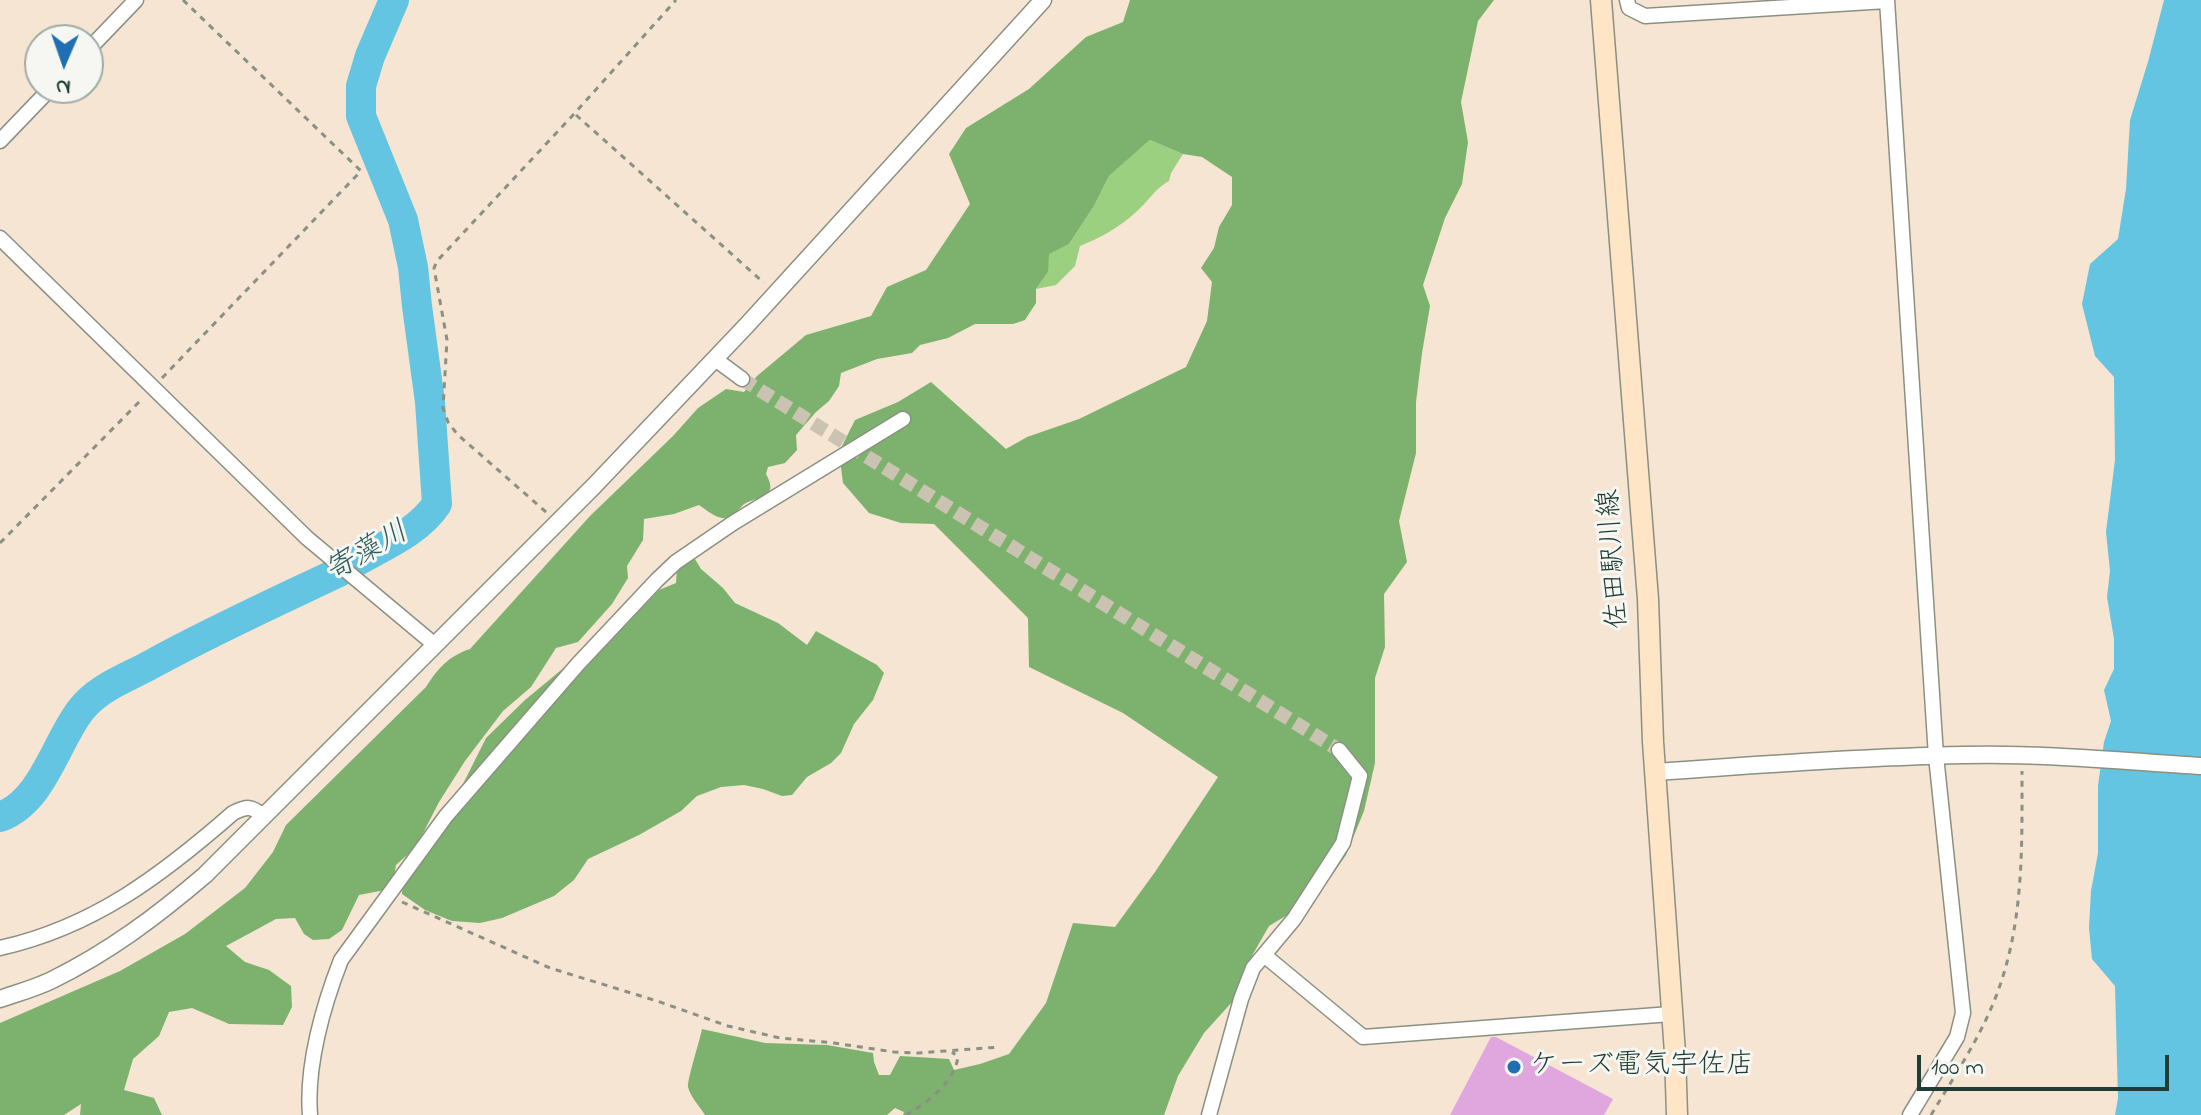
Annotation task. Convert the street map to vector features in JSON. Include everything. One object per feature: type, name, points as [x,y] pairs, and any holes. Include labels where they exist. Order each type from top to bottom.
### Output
[{"type":"main road","name":"佐田駅川線","points":[[1601,0],[1648,599],[1655,772],[1677,1115]]},
{"type":"street","points":[[104,33],[136,0]]},
{"type":"street","points":[[0,999],[49,981],[101,954],[134,933],[205,875],[558,522],[715,359],[1043,0]]},
{"type":"street","points":[[1627,0],[1629,8],[1645,16],[1887,0],[1936,756],[1963,1013],[1957,1037],[1910,1115]]},
{"type":"street","points":[[0,141],[36,104]]},
{"type":"street","points":[[0,238],[307,538],[435,645]]},
{"type":"street","points":[[715,359],[742,379]]},
{"type":"street","points":[[310,1115],[313,1064],[341,960],[446,816],[578,664],[676,562],[723,529],[903,419]]},
{"type":"street","points":[[1209,1115],[1241,999],[1253,968],[1294,919],[1343,843],[1360,776],[1339,750]]},
{"type":"street","points":[[1655,772],[1936,756],[2035,756],[2201,766]]},
{"type":"street","points":[[0,948],[45,936],[107,908],[159,875],[233,813],[245,807],[254,807],[263,816]]},
{"type":"street","points":[[1264,955],[1363,1037],[1671,1014]]},
{"type":"path","points":[[0,543],[361,171],[183,0]]},
{"type":"path","points":[[558,522],[457,434],[448,422],[443,408],[447,340],[434,274],[437,261],[676,0]]},
{"type":"path","points":[[574,114],[776,293]]},
{"type":"path","points":[[1931,1115],[1978,1036],[2006,966],[2016,923],[2022,865],[2022,773]]},
{"type":"path","points":[[387,895],[550,968],[750,1033],[894,1052],[1000,1047]]},
{"type":"path","points":[[906,1115],[943,1086],[956,1067],[958,1057],[951,1050]]},
{"type":"green space","points":[[1130,0],[1494,0],[1478,21],[1461,102],[1468,142],[1462,184],[1445,218],[1423,285],[1430,306],[1416,402],[1416,453],[1399,521],[1407,562],[1384,594],[1385,647],[1375,678],[1375,763],[1364,811],[1346,855],[1317,897],[1269,926],[1233,1001],[1204,1033],[1178,1076],[1164,1115],[903,1115],[904,1112],[895,1108],[887,1115],[705,1115],[688,1087],[702,1029],[765,1043],[827,1045],[873,1053],[879,1075],[890,1075],[900,1056],[949,1059],[954,1070],[1009,1054],[1046,1003],[1073,923],[1115,927],[1218,777],[1123,713],[1029,667],[1028,618],[934,524],[901,523],[869,513],[843,483],[839,452],[855,420],[898,402],[931,382],[1006,449],[1027,437],[1079,419],[1186,367],[1207,321],[1212,282],[1201,268],[1214,248],[1219,227],[1232,205],[1232,177],[1202,157],[1183,154],[1150,140],[1109,176],[1069,244],[1049,254],[1048,272],[1036,289],[1036,303],[1025,320],[1013,324],[975,324],[948,338],[920,345],[912,353],[877,359],[841,373],[839,386],[829,401],[796,435],[797,450],[785,463],[768,467],[766,474],[770,489],[764,496],[747,503],[727,518],[720,518],[699,505],[674,514],[644,519],[643,540],[627,566],[628,578],[612,604],[578,642],[556,648],[531,687],[503,711],[465,761],[416,847],[396,865],[394,877],[385,890],[359,895],[342,930],[329,939],[313,940],[304,934],[295,918],[276,919],[226,946],[245,962],[269,970],[291,986],[292,1007],[283,1025],[229,1024],[192,1008],[169,1012],[159,1036],[133,1059],[124,1090],[154,1098],[162,1115],[80,1115],[81,1104],[64,1115],[0,1115],[0,1023],[120,971],[185,934],[245,888],[273,852],[286,825],[426,687],[445,664],[470,649],[590,516],[698,408],[726,389],[744,392],[757,376],[806,335],[871,316],[887,287],[926,270],[970,204],[949,154],[966,128],[1029,89],[1086,37],[1123,22]]},
{"type":"green space","points":[[1150,140],[1183,154],[1169,181],[1123,223],[1080,246],[1075,266],[1056,285],[1036,289],[1048,272],[1048,254],[1069,244],[1109,176]]},
{"type":"green space","points":[[690,551],[701,569],[735,603],[778,623],[807,645],[816,631],[877,665],[884,673],[873,700],[854,724],[841,753],[831,763],[807,777],[792,795],[782,796],[744,785],[721,787],[697,796],[681,811],[588,859],[574,880],[554,896],[502,918],[480,923],[452,921],[425,910],[402,894],[403,871],[460,790],[486,738],[566,666],[600,652],[659,590],[676,583],[678,555]]},
{"type":"water","points":[[2164,0],[2201,0],[2201,1115],[2115,1115],[2118,1098],[2115,986],[2092,959],[2089,928],[2091,891],[2098,853],[2098,786],[2104,742],[2111,721],[2104,690],[2114,669],[2114,639],[2107,597],[2110,571],[2106,532],[2115,460],[2114,377],[2095,356],[2082,304],[2090,264],[2118,239],[2126,189],[2130,120]]},
{"type":"building","name":"ケーズ電気宇佐店","points":[[1491,1037],[1613,1099],[1604,1115],[1450,1115]]},
{"type":"waterway","name":"寄藻川","points":[[0,817],[15,809],[38,785],[71,724],[95,696],[198,640],[339,572],[405,534],[437,504],[430,402],[413,267],[403,220],[361,116],[361,86],[394,0]]},
{"type":"tunnel","points":[[742,379],[1339,750]]},
{"type":"place","name":"ケーズ電気宇佐店","points":[[1514,1067]]}]
